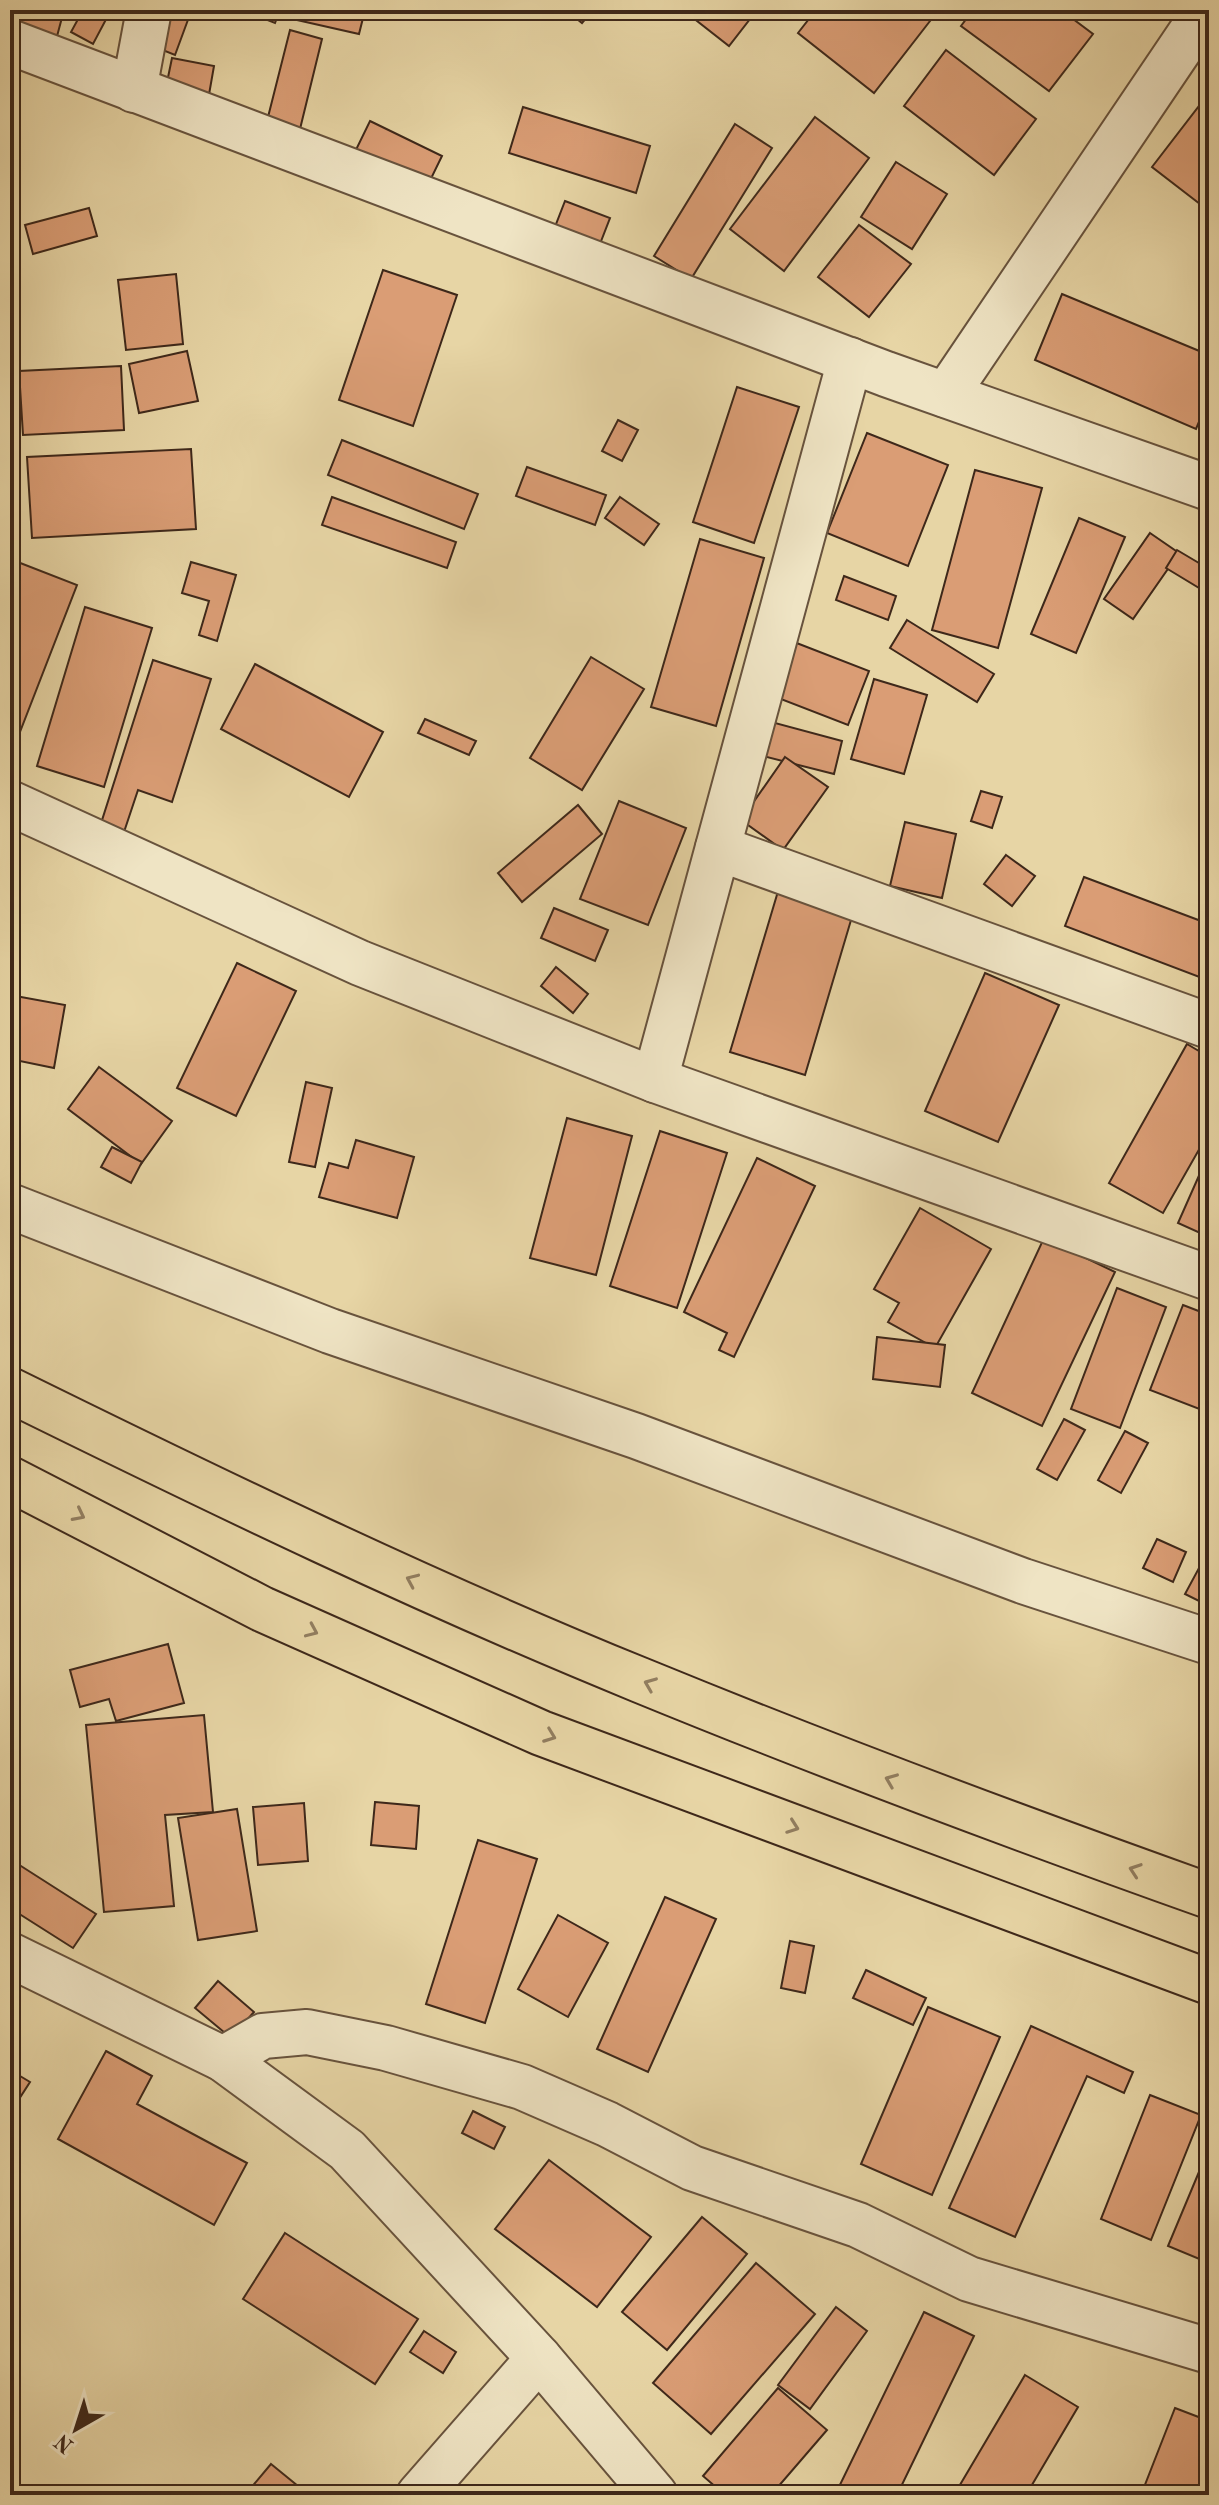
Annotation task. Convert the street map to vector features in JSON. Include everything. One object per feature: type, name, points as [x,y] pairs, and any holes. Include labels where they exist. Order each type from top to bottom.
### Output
[{"type":"main road","points":[[10,1390],[384,1568],[637,1679],[970,1811],[1209,1896]]},
{"type":"main road","points":[[10,1479],[262,1609],[541,1733],[1209,1982]]},
{"type":"street","points":[[134,90],[149,10]]},
{"type":"street","points":[[946,395],[1206,10]]},
{"type":"street","points":[[10,42],[850,360],[1209,488]]},
{"type":"street","points":[[655,1080],[850,360]]},
{"type":"street","points":[[10,803],[360,963],[655,1080],[1209,1278]]},
{"type":"street","points":[[718,848],[1209,1026]]},
{"type":"street","points":[[10,1206],[330,1331],[636,1436],[1023,1581],[1209,1642]]},
{"type":"street","points":[[10,1955],[223,2059],[347,2150],[539,2358],[655,2495]]},
{"type":"street","points":[[223,2059],[263,2036],[307,2032],[386,2048],[522,2087],[607,2124],[692,2168],[858,2225],[969,2279],[1209,2351]]},
{"type":"street","points":[[419,2495],[539,2358]]},
{"type":"building","points":[[10,10],[64,10],[56,40],[10,27]]},
{"type":"building","points":[[83,10],[111,10],[93,44],[71,32]]},
{"type":"building","points":[[163,10],[189,17],[175,55],[150,45]]},
{"type":"building","points":[[242,10],[280,10],[275,23]]},
{"type":"building","points":[[290,10],[365,10],[359,34],[288,18]]},
{"type":"building","points":[[566,10],[593,10],[582,23]]},
{"type":"building","points":[[683,10],[757,10],[729,46]]},
{"type":"building","points":[[816,10],[915,10],[930,21],[874,93],[798,33]]},
{"type":"building","points":[[973,10],[1061,10],[1093,34],[1049,91],[961,26]]},
{"type":"building","points":[[290,30],[322,39],[300,129],[267,121]]},
{"type":"building","points":[[946,50],[1036,119],[994,175],[904,106]]},
{"type":"building","points":[[172,58],[214,66],[207,106],[164,97]]},
{"type":"building","points":[[1199,106],[1209,114],[1209,211],[1152,167]]},
{"type":"building","points":[[523,107],[650,146],[636,193],[509,153]]},
{"type":"building","points":[[815,117],[869,158],[784,271],[730,229]]},
{"type":"building","points":[[370,121],[442,156],[422,197],[350,162]]},
{"type":"building","points":[[735,124],[772,148],[691,279],[654,256]]},
{"type":"building","points":[[896,162],[947,194],[912,249],[861,217]]},
{"type":"building","points":[[565,201],[610,218],[598,249],[553,232]]},
{"type":"building","points":[[89,208],[97,236],[33,254],[25,225]]},
{"type":"building","points":[[859,225],[911,264],[869,317],[818,277]]},
{"type":"building","points":[[383,270],[457,295],[413,426],[339,400]]},
{"type":"building","points":[[176,274],[183,344],[126,350],[118,280]]},
{"type":"building","points":[[1062,294],[1209,355],[1209,398],[1196,429],[1035,360]]},
{"type":"building","points":[[187,351],[198,401],[139,413],[129,364]]},
{"type":"building","points":[[121,366],[124,430],[23,435],[19,371]]},
{"type":"building","points":[[737,387],[799,407],[754,543],[693,522]]},
{"type":"building","points":[[618,420],[638,430],[622,461],[602,451]]},
{"type":"building","points":[[867,433],[948,465],[908,566],[827,533]]},
{"type":"building","points":[[342,440],[478,494],[464,529],[328,475]]},
{"type":"building","points":[[191,449],[196,529],[32,538],[27,457]]},
{"type":"building","points":[[527,467],[606,495],[595,525],[516,496]]},
{"type":"building","points":[[975,470],[1042,488],[998,648],[932,630]]},
{"type":"building","points":[[332,497],[456,542],[447,568],[322,525]]},
{"type":"building","points":[[620,497],[659,524],[644,545],[605,518]]},
{"type":"building","points":[[1079,518],[1125,537],[1076,653],[1031,634]]},
{"type":"building","points":[[1150,533],[1179,553],[1133,619],[1104,599]]},
{"type":"building","points":[[700,539],[764,558],[716,726],[651,707]]},
{"type":"building","points":[[1177,550],[1209,569],[1209,594],[1166,568]]},
{"type":"building","points":[[10,559],[77,585],[11,755],[10,755]]},
{"type":"building","points":[[191,562],[236,575],[217,641],[199,635],[209,601],[182,593]]},
{"type":"building","points":[[844,576],[896,596],[888,620],[836,600]]},
{"type":"building","points":[[85,607],[152,628],[104,787],[37,766]]},
{"type":"building","points":[[907,620],[994,674],[977,702],[890,648]]},
{"type":"building","points":[[794,642],[869,671],[848,725],[773,696]]},
{"type":"building","points":[[591,657],[644,689],[582,790],[530,758]]},
{"type":"building","points":[[153,660],[211,679],[172,802],[138,790],[120,844],[97,836]]},
{"type":"building","points":[[255,664],[383,732],[349,797],[221,729]]},
{"type":"building","points":[[874,679],[927,695],[904,774],[851,759]]},
{"type":"building","points":[[425,719],[476,741],[469,755],[418,733]]},
{"type":"building","points":[[760,719],[842,741],[834,774],[751,753]]},
{"type":"building","points":[[785,757],[828,787],[783,850],[741,820]]},
{"type":"building","points":[[981,791],[1002,797],[992,828],[971,821]]},
{"type":"building","points":[[619,801],[686,828],[648,925],[580,899]]},
{"type":"building","points":[[578,805],[602,834],[522,902],[498,873]]},
{"type":"building","points":[[905,822],[956,834],[942,898],[890,886]]},
{"type":"building","points":[[1006,855],[1035,876],[1012,906],[984,884]]},
{"type":"building","points":[[1084,877],[1209,924],[1209,959],[1202,978],[1065,926]]},
{"type":"building","points":[[779,888],[854,910],[805,1075],[730,1052]]},
{"type":"building","points":[[554,908],[608,930],[595,961],[541,938]]},
{"type":"building","points":[[237,963],[296,991],[236,1116],[177,1088]]},
{"type":"building","points":[[556,967],[588,994],[573,1013],[541,986]]},
{"type":"building","points":[[985,973],[1059,1005],[998,1142],[925,1111]]},
{"type":"building","points":[[10,995],[65,1005],[54,1068],[10,1059]]},
{"type":"building","points":[[1187,1044],[1209,1057],[1209,1132],[1163,1213],[1109,1183]]},
{"type":"building","points":[[99,1067],[172,1121],[141,1164],[68,1109]]},
{"type":"building","points":[[306,1082],[332,1088],[315,1167],[289,1162]]},
{"type":"building","points":[[567,1118],[632,1136],[596,1275],[530,1258]]},
{"type":"building","points":[[660,1131],[727,1153],[677,1308],[610,1286]]},
{"type":"building","points":[[356,1140],[414,1157],[397,1218],[319,1197],[329,1163],[348,1168]]},
{"type":"building","points":[[112,1147],[142,1162],[131,1183],[101,1167]]},
{"type":"building","points":[[1209,1153],[1209,1237],[1178,1223]]},
{"type":"building","points":[[757,1158],[815,1186],[734,1357],[719,1350],[727,1333],[684,1312]]},
{"type":"building","points":[[920,1208],[991,1249],[935,1348],[888,1322],[899,1303],[874,1289]]},
{"type":"building","points":[[1044,1238],[1115,1272],[1042,1426],[972,1393]]},
{"type":"building","points":[[1117,1288],[1166,1307],[1120,1428],[1071,1409]]},
{"type":"building","points":[[1183,1305],[1209,1315],[1209,1391],[1202,1410],[1150,1390]]},
{"type":"building","points":[[877,1337],[945,1345],[940,1387],[873,1379]]},
{"type":"building","points":[[1064,1419],[1085,1430],[1057,1480],[1037,1469]]},
{"type":"building","points":[[1125,1431],[1148,1443],[1121,1493],[1098,1480]]},
{"type":"building","points":[[1157,1539],[1186,1552],[1173,1582],[1143,1568]]},
{"type":"building","points":[[1199,1568],[1209,1573],[1209,1606],[1185,1594]]},
{"type":"building","points":[[168,1644],[184,1703],[116,1721],[109,1699],[80,1707],[70,1670]]},
{"type":"building","points":[[204,1715],[213,1812],[165,1815],[174,1906],[104,1912],[86,1725]]},
{"type":"building","points":[[375,1802],[419,1806],[416,1849],[371,1845]]},
{"type":"building","points":[[304,1803],[308,1861],[258,1865],[253,1807]]},
{"type":"building","points":[[237,1809],[257,1931],[198,1940],[178,1818]]},
{"type":"building","points":[[478,1840],[537,1859],[485,2023],[426,2004]]},
{"type":"building","points":[[10,1859],[96,1914],[73,1948],[10,1908]]},
{"type":"building","points":[[665,1897],[716,1919],[648,2072],[597,2049]]},
{"type":"building","points":[[558,1915],[608,1943],[568,2017],[518,1989]]},
{"type":"building","points":[[790,1941],[814,1946],[805,1993],[781,1988]]},
{"type":"building","points":[[866,1970],[926,1998],[913,2025],[853,1998]]},
{"type":"building","points":[[218,1981],[254,2012],[231,2038],[195,2008]]},
{"type":"building","points":[[928,2007],[1000,2037],[932,2195],[861,2164]]},
{"type":"building","points":[[1031,2026],[1133,2072],[1124,2093],[1087,2076],[1015,2237],[949,2208]]},
{"type":"building","points":[[106,2051],[152,2076],[137,2104],[247,2163],[214,2225],[58,2139]]},
{"type":"building","points":[[10,2070],[30,2082],[10,2113]]},
{"type":"building","points":[[1150,2095],[1201,2115],[1151,2240],[1101,2219]]},
{"type":"building","points":[[473,2111],[505,2127],[494,2149],[462,2133]]},
{"type":"building","points":[[1209,2148],[1209,2263],[1168,2246]]},
{"type":"building","points":[[549,2160],[651,2237],[597,2307],[495,2229]]},
{"type":"building","points":[[702,2217],[747,2254],[667,2350],[622,2312]]},
{"type":"building","points":[[285,2233],[418,2319],[375,2384],[243,2299]]},
{"type":"building","points":[[756,2263],[815,2314],[711,2434],[653,2383]]},
{"type":"building","points":[[836,2307],[867,2331],[810,2409],[778,2385]]},
{"type":"building","points":[[924,2312],[974,2336],[897,2495],[835,2495]]},
{"type":"building","points":[[424,2331],[456,2352],[443,2373],[410,2352]]},
{"type":"building","points":[[1025,2375],[1078,2407],[1026,2495],[954,2495]]},
{"type":"building","points":[[778,2388],[827,2430],[771,2495],[725,2495],[703,2476]]},
{"type":"building","points":[[1175,2408],[1209,2421],[1209,2495],[1141,2495]]},
{"type":"building","points":[[271,2464],[309,2495],[245,2495]]}]
